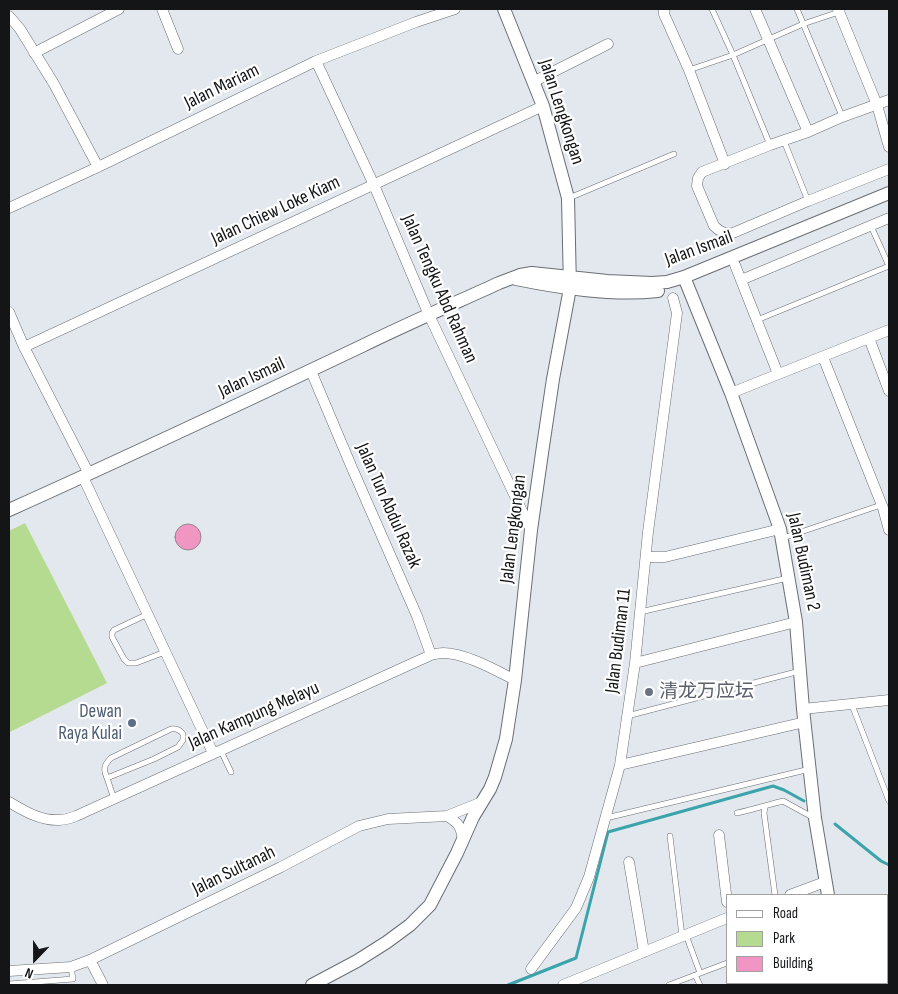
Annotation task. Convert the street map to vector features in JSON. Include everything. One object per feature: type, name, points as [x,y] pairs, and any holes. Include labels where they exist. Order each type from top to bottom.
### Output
[{"type":"street","points":[[34,53],[119,9]]},
{"type":"street","points":[[162,9],[178,49]]},
{"type":"street","name":"Jalan Mariam","points":[[9,208],[316,61],[455,9]]},
{"type":"street","name":"Jalan Lengkongan","points":[[312,985],[357,961],[387,942],[410,926],[430,905],[473,817],[495,777],[506,739],[531,530],[553,379],[570,283],[568,198],[543,106],[504,9]]},
{"type":"street","points":[[664,9],[664,14],[689,70],[725,164]]},
{"type":"street","points":[[755,9],[808,132]]},
{"type":"street","points":[[838,10],[877,105],[889,147]]},
{"type":"street","points":[[9,16],[54,84],[98,167]]},
{"type":"street","points":[[533,82],[608,44]]},
{"type":"street","name":"Jalan Tengku Abd Rahman","points":[[316,61],[374,185],[429,315],[531,530]]},
{"type":"street","points":[[889,100],[702,172],[698,178],[698,186],[714,226],[726,234],[733,233],[889,169]]},
{"type":"street","name":"Jalan Chiew Loke Kiam","points":[[24,347],[543,106]]},
{"type":"street","name":"Jalan Ismail","points":[[9,510],[511,278],[542,284],[570,283],[608,291],[636,292],[672,289],[685,281],[889,193]]},
{"type":"street","name":"Jalan Ismail","points":[[685,281],[735,265],[889,201]]},
{"type":"street","points":[[741,280],[889,218]]},
{"type":"street","points":[[735,265],[778,374]]},
{"type":"street","name":"Jalan Budiman 2","points":[[685,281],[731,393],[781,533],[796,622],[813,802],[828,894]]},
{"type":"street","name":"Jalan Budiman 11","points":[[531,969],[576,908],[589,877],[620,765],[677,313],[674,298]]},
{"type":"street","points":[[9,312],[86,476],[165,652],[217,752]]},
{"type":"street","points":[[731,393],[889,330]]},
{"type":"street","points":[[869,338],[889,391]]},
{"type":"street","points":[[823,357],[885,507],[889,530]]},
{"type":"street","name":"Jalan Tun Abdul Razak","points":[[311,371],[417,616],[431,655]]},
{"type":"street","points":[[646,557],[665,557],[781,533]]},
{"type":"street","points":[[634,663],[796,622]]},
{"type":"street","name":"Jalan Kampung Melayu","points":[[9,802],[22,810],[40,817],[60,820],[76,816],[431,655],[445,653],[466,658],[514,680]]},
{"type":"street","points":[[803,709],[889,700]]},
{"type":"street","points":[[620,765],[805,722]]},
{"type":"street","name":"Jalan Sultanah","points":[[9,970],[71,967],[90,960],[282,867],[359,826],[388,819],[447,816],[482,802]]},
{"type":"street","points":[[447,816],[459,826],[463,840]]},
{"type":"street","points":[[719,834],[726,894]]},
{"type":"street","points":[[629,862],[644,952]]},
{"type":"street","points":[[793,894],[825,882]]},
{"type":"street","points":[[567,984],[726,918]]},
{"type":"street","points":[[90,960],[103,985]]},
{"type":"lane","points":[[712,9],[770,145]]},
{"type":"lane","points":[[797,9],[842,117]]},
{"type":"lane","points":[[689,70],[733,55],[838,10]]},
{"type":"lane","points":[[784,141],[808,201]]},
{"type":"lane","points":[[568,198],[674,154]]},
{"type":"lane","points":[[756,320],[889,266],[871,226]]},
{"type":"lane","points":[[781,533],[885,507]]},
{"type":"lane","points":[[640,612],[788,578]]},
{"type":"lane","points":[[149,614],[114,630],[112,637],[128,663],[136,663],[165,652]]},
{"type":"lane","points":[[627,716],[800,671]]},
{"type":"lane","points":[[852,705],[889,800]]},
{"type":"lane","points":[[106,778],[154,759],[178,747],[183,740],[183,734],[180,730],[171,729],[110,758],[104,764],[104,769],[106,778],[114,799]]},
{"type":"lane","points":[[217,752],[231,772]]},
{"type":"lane","points":[[605,818],[810,769]]},
{"type":"lane","points":[[737,813],[783,801],[815,818]]},
{"type":"lane","points":[[765,807],[764,813],[775,894]]},
{"type":"lane","points":[[670,836],[684,936],[698,974],[700,985]]},
{"type":"lane","points":[[669,985],[726,963]]},
{"type":"lane","points":[[9,984],[73,979],[71,967]]},
{"type":"green space","points":[[25,523],[107,683],[10,732],[9,531]]},
{"type":"building","points":[[188,524],[197,528],[201,537],[197,546],[188,550],[179,546],[175,537],[179,528]]},
{"type":"waterway","points":[[508,985],[576,958],[608,832],[773,786],[804,801]]},
{"type":"waterway","points":[[835,824],[881,861],[889,865]]},
{"type":"place","name":"清龙万应坛","points":[[649,692]]},
{"type":"place","name":"Dewan Raya Kulai","points":[[132,723]]}]
